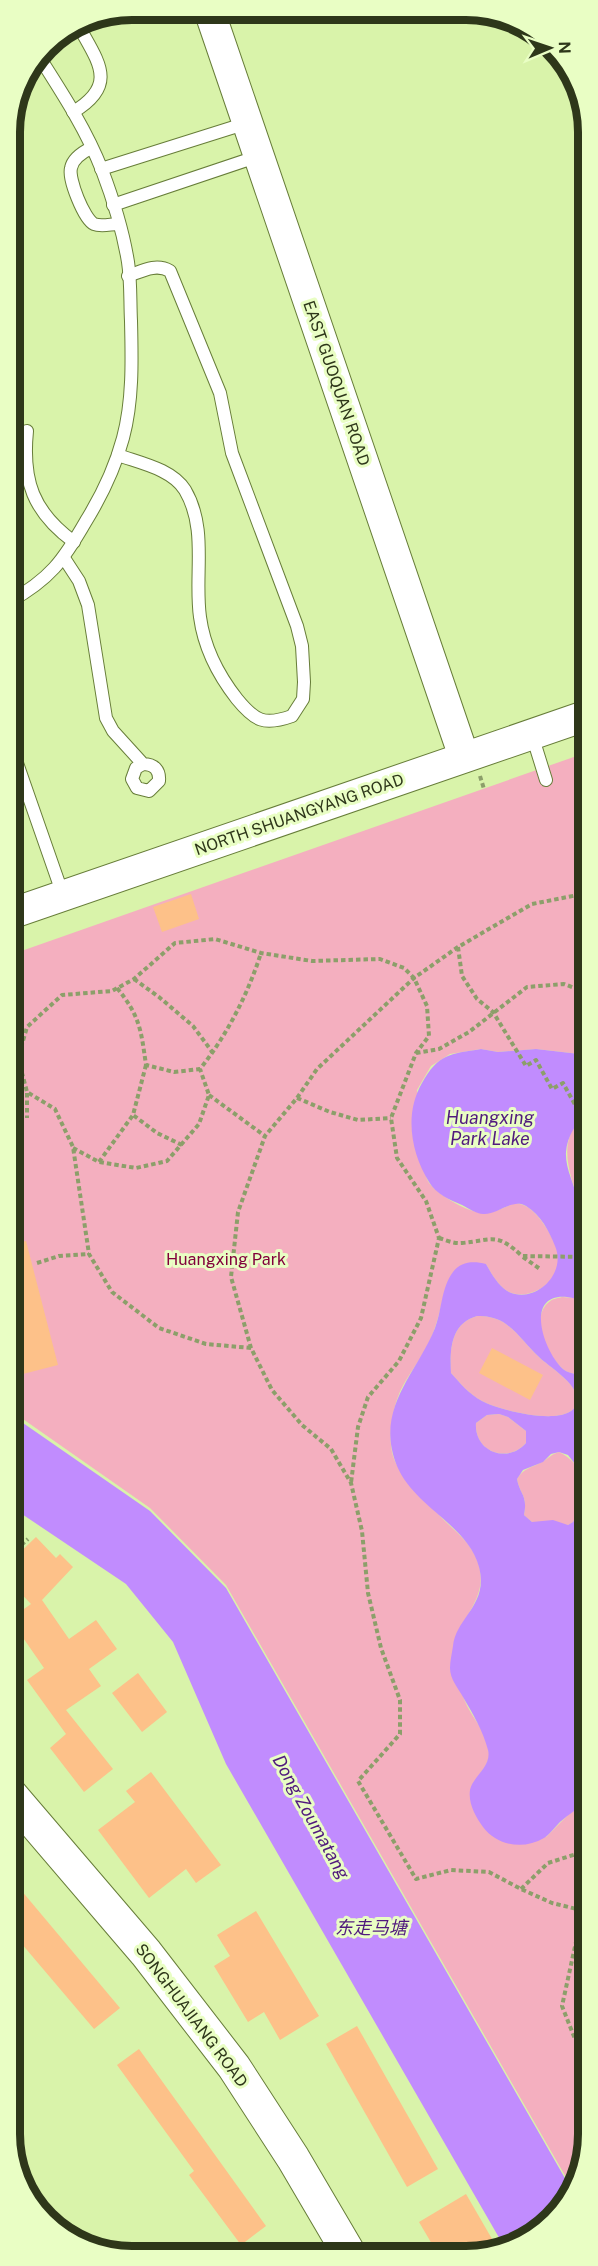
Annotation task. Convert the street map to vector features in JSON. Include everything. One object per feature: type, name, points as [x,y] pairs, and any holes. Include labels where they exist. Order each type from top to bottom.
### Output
[{"type":"main road","name":"SONGHUAJIANG ROAD","points":[[20,1806],[146,1953],[234,2067],[293,2158],[345,2246]]},
{"type":"street","name":"EAST GUOQUAN ROAD","points":[[212,20],[464,757]]},
{"type":"street","name":"NORTH SHUANGYANG ROAD","points":[[20,911],[578,718]]},
{"type":"lane","points":[[73,112],[87,104],[97,93],[101,74],[81,31]]},
{"type":"lane","points":[[20,595],[44,580],[64,558],[96,504],[118,455],[123,437],[130,397],[132,355],[128,262],[114,205],[101,169],[73,112],[43,63]]},
{"type":"lane","points":[[101,169],[248,122]]},
{"type":"lane","points":[[91,148],[81,154],[71,168],[71,178],[80,204],[88,220],[96,225],[118,224]]},
{"type":"lane","points":[[114,205],[259,156]]},
{"type":"lane","points":[[118,455],[166,473],[178,481],[192,504],[199,539],[199,615],[204,636],[222,680],[246,710],[257,719],[267,722],[292,716],[303,699],[302,646],[282,584],[232,453],[220,393],[170,271],[163,267],[155,267],[128,276]]},
{"type":"lane","points":[[27,431],[25,457],[32,494],[56,529],[74,543]]},
{"type":"lane","points":[[64,558],[79,581],[88,604],[106,718],[114,731],[143,764]]},
{"type":"lane","points":[[531,734],[546,780]]},
{"type":"lane","points":[[20,774],[63,896]]},
{"type":"path","points":[[578,895],[532,904],[458,947],[414,978],[317,1070],[265,1136],[238,1212],[231,1277],[251,1348],[272,1390],[302,1425],[331,1449],[351,1483],[362,1531],[368,1593],[381,1648],[400,1700],[400,1734],[358,1781],[416,1880],[451,1870],[489,1872],[552,1903],[578,1909]]},
{"type":"path","points":[[20,1051],[27,1028],[62,995],[112,991],[134,979],[175,943],[215,939],[261,953],[312,961],[380,959],[404,968],[414,978],[427,1006],[429,1036],[416,1053],[391,1118],[397,1158],[426,1201],[439,1238],[421,1318],[399,1361],[368,1397],[358,1427],[351,1483]]},
{"type":"path","points":[[458,947],[462,976],[477,999],[493,1012],[526,1066],[536,1060],[552,1089],[563,1083],[578,1109]]},
{"type":"path","points":[[146,1065],[174,1072],[200,1069],[213,1053],[251,986],[261,953]]},
{"type":"path","points":[[134,979],[193,1026],[213,1053]]},
{"type":"path","points":[[416,1053],[439,1049],[468,1032],[527,987],[564,984],[578,989]]},
{"type":"path","points":[[99,1162],[133,1115],[146,1065],[140,1025],[117,988]]},
{"type":"path","points":[[20,1066],[27,1092],[27,1118]]},
{"type":"path","points":[[200,1069],[209,1095],[265,1136]]},
{"type":"path","points":[[27,1092],[55,1109],[73,1147],[89,1254],[112,1292],[159,1328],[206,1344],[251,1348]]},
{"type":"path","points":[[73,1147],[99,1162],[136,1168],[167,1161],[199,1124],[209,1095]]},
{"type":"path","points":[[297,1098],[330,1112],[358,1120],[391,1118]]},
{"type":"path","points":[[133,1115],[157,1133],[182,1145]]},
{"type":"path","points":[[439,1238],[459,1244],[493,1237],[510,1245],[540,1269]]},
{"type":"path","points":[[37,1263],[59,1256],[89,1254]]},
{"type":"path","points":[[522,1256],[578,1257]]},
{"type":"path","points":[[20,1547],[28,1539]]},
{"type":"path","points":[[521,1889],[548,1863],[578,1853]]},
{"type":"path","points":[[578,1933],[562,2006],[578,2042]]},
{"type":"green space","name":"Huangxing Park","points":[[578,756],[578,1054],[536,1049],[498,1052],[481,1049],[450,1054],[431,1066],[417,1090],[424,1171],[429,1183],[448,1199],[472,1211],[493,1212],[517,1203],[532,1210],[541,1219],[550,1235],[559,1254],[559,1263],[551,1280],[536,1291],[527,1294],[505,1290],[486,1264],[444,1294],[430,1340],[397,1399],[391,1438],[395,1462],[401,1472],[466,1542],[479,1566],[481,1580],[478,1593],[456,1638],[454,1650],[455,1664],[464,1699],[488,1746],[488,1760],[478,1777],[546,1837],[578,1808],[578,2142],[575,2164],[568,2181],[226,1585],[150,1508],[20,1417],[20,951]]},
{"type":"green space","points":[[578,1122],[578,1258],[575,1229],[577,1197],[569,1170],[567,1152],[574,1127]]},
{"type":"green space","points":[[562,1297],[578,1300],[578,1375],[563,1369],[557,1363],[543,1336],[541,1317],[543,1309],[555,1299]]},
{"type":"green space","points":[[477,1316],[490,1317],[503,1322],[562,1376],[576,1395],[577,1401],[573,1410],[550,1416],[518,1413],[482,1401],[465,1388],[451,1373],[452,1347],[461,1325]]},
{"type":"green space","points":[[499,1414],[508,1417],[526,1431],[526,1443],[510,1453],[501,1454],[486,1448],[477,1433],[476,1423],[487,1415]]},
{"type":"green space","points":[[559,1452],[578,1466],[578,1513],[573,1522],[568,1525],[532,1522],[524,1515],[524,1499],[517,1479],[525,1470]]},
{"type":"water","name":"Huangxing Park Lake","points":[[481,1049],[498,1052],[536,1049],[578,1054],[578,1124],[568,1141],[566,1158],[577,1198],[575,1242],[578,1258],[578,1300],[567,1297],[553,1298],[545,1304],[541,1314],[541,1325],[549,1350],[556,1361],[566,1371],[578,1375],[578,1468],[568,1455],[559,1452],[523,1470],[517,1479],[524,1499],[524,1515],[532,1522],[553,1520],[568,1525],[573,1522],[578,1513],[578,1808],[544,1838],[520,1845],[503,1842],[489,1833],[473,1810],[470,1790],[485,1766],[488,1750],[477,1723],[450,1672],[455,1636],[480,1591],[479,1567],[464,1539],[415,1493],[405,1480],[397,1466],[391,1446],[391,1427],[400,1393],[435,1328],[446,1285],[456,1268],[468,1263],[486,1264],[502,1287],[519,1295],[529,1294],[547,1284],[557,1266],[558,1256],[553,1240],[544,1224],[526,1206],[510,1205],[489,1214],[475,1212],[435,1190],[423,1171],[412,1133],[416,1095],[434,1066],[453,1054]],"holes":[[[477,1316],[490,1317],[503,1322],[513,1330],[568,1382],[576,1395],[577,1401],[573,1410],[550,1416],[503,1409],[473,1395],[451,1373],[452,1347],[461,1325]],[[499,1414],[508,1417],[526,1431],[526,1443],[510,1453],[502,1454],[486,1448],[480,1441],[476,1423],[487,1415]]]},
{"type":"water","name":"东走马塘","points":[[20,1421],[150,1511],[226,1588],[568,2183],[551,2208],[523,2232],[501,2241],[226,1764],[173,1642],[126,1584],[20,1513]]},
{"type":"building","points":[[191,894],[199,919],[162,932],[153,907]]},
{"type":"building","points":[[26,1241],[58,1365],[20,1375],[20,1242]]},
{"type":"building","points":[[492,1348],[543,1375],[530,1400],[479,1373]]},
{"type":"building","points":[[36,1537],[56,1558],[60,1554],[73,1567],[42,1600],[69,1639],[96,1620],[117,1649],[89,1669],[101,1686],[66,1710],[113,1769],[84,1792],[50,1748],[66,1734],[27,1680],[44,1668],[20,1633],[20,1612],[31,1604],[20,1592],[20,1552]]},
{"type":"building","points":[[138,1673],[167,1712],[142,1732],[112,1693]]},
{"type":"building","points":[[151,1772],[221,1865],[196,1883],[186,1869],[149,1898],[98,1830],[135,1802],[126,1791]]},
{"type":"building","points":[[20,1889],[120,2008],[94,2029],[20,1942]]},
{"type":"building","points":[[256,1911],[319,2016],[280,2040],[264,2012],[248,2022],[214,1966],[230,1956],[217,1935]]},
{"type":"building","points":[[357,2026],[438,2169],[407,2187],[326,2044]]},
{"type":"building","points":[[139,2049],[266,2226],[241,2245],[189,2175],[194,2171],[117,2065]]},
{"type":"building","points":[[466,2194],[494,2243],[481,2246],[433,2246],[419,2222]]},
{"type":"water label","name":"Dong Zoumatang","points":[[311,1817]]}]
